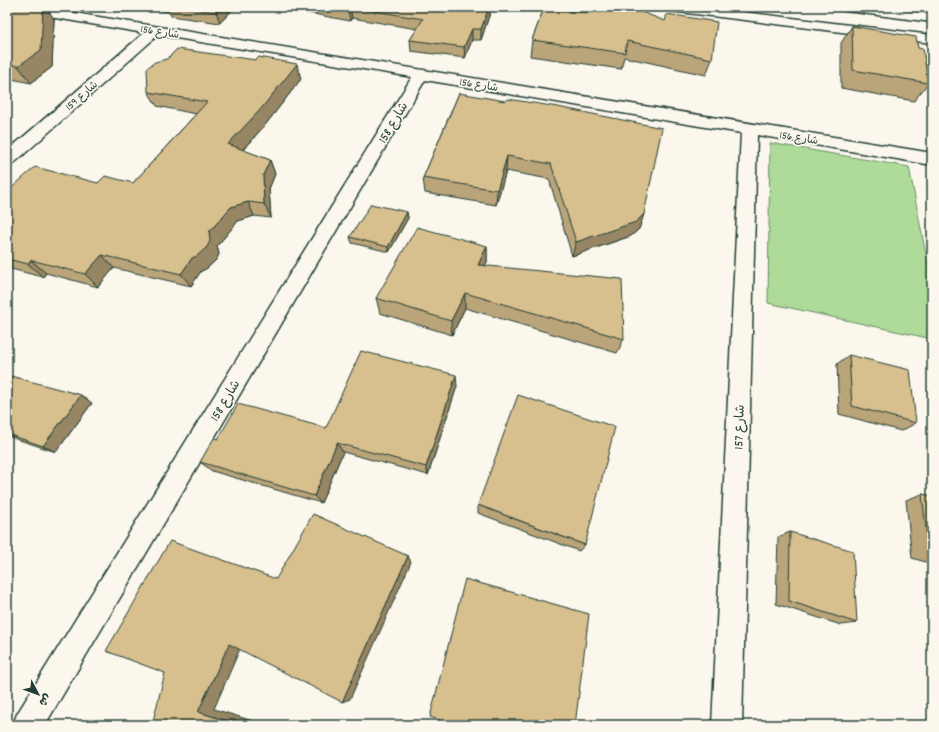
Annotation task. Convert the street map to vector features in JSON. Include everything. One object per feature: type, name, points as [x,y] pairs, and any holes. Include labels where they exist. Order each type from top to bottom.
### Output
[{"type":"street","points":[[670,7],[932,39]]},
{"type":"street","points":[[859,8],[932,18]]},
{"type":"street","name":"شارع 156","points":[[26,9],[932,159]]},
{"type":"street","name":"شارع 159","points":[[7,160],[155,30]]},
{"type":"street","name":"شارع 158","points":[[28,725],[421,74]]},
{"type":"street","name":"شارع 157","points":[[727,725],[750,129]]},
{"type":"green space","points":[[918,56],[932,57],[932,90]]},
{"type":"green space","points":[[770,143],[909,167],[932,286],[932,339],[768,303]]},
{"type":"building","points":[[7,7],[43,7],[41,50],[18,66],[7,64]]},
{"type":"building","points":[[178,7],[221,7],[216,12]]},
{"type":"building","points":[[333,7],[350,7],[348,10]]},
{"type":"building","points":[[350,7],[489,7],[481,29],[472,29],[464,47],[410,40],[423,19]]},
{"type":"building","points":[[596,7],[629,7],[665,21],[667,14],[717,22],[712,59],[627,41],[625,53],[532,40],[544,8],[587,13]]},
{"type":"building","points":[[852,26],[916,37],[918,48],[923,49],[928,83],[853,70]]},
{"type":"building","points":[[177,49],[256,60],[259,57],[297,64],[260,110],[228,144],[270,160],[263,175],[264,204],[248,202],[231,207],[209,232],[210,241],[207,247],[197,256],[192,258],[181,274],[102,255],[85,274],[31,260],[28,264],[7,259],[7,192],[35,167],[98,183],[105,176],[133,183],[207,102],[148,92],[147,68],[155,62],[167,59]]},
{"type":"building","points":[[459,93],[505,101],[508,99],[558,107],[662,128],[644,214],[636,222],[576,242],[551,164],[507,156],[497,190],[423,178]]},
{"type":"building","points":[[371,204],[407,212],[388,247],[350,237]]},
{"type":"building","points":[[417,227],[487,246],[478,265],[622,279],[624,339],[465,293],[451,321],[376,298]]},
{"type":"building","points":[[361,351],[456,375],[426,467],[337,443],[314,496],[200,462],[214,438],[218,439],[238,404],[326,428]]},
{"type":"building","points":[[849,355],[910,370],[916,423],[852,406]]},
{"type":"building","points":[[7,375],[81,395],[43,446],[7,434]]},
{"type":"building","points":[[518,395],[615,427],[585,545],[478,505]]},
{"type":"building","points":[[922,494],[932,496],[932,555],[929,554]]},
{"type":"building","points":[[313,514],[408,556],[342,702],[229,644],[198,712],[240,725],[152,725],[165,673],[106,651],[170,541],[276,579]]},
{"type":"building","points":[[790,532],[853,551],[857,623],[789,601]]},
{"type":"building","points":[[465,579],[589,614],[575,725],[456,725],[430,717]]}]
